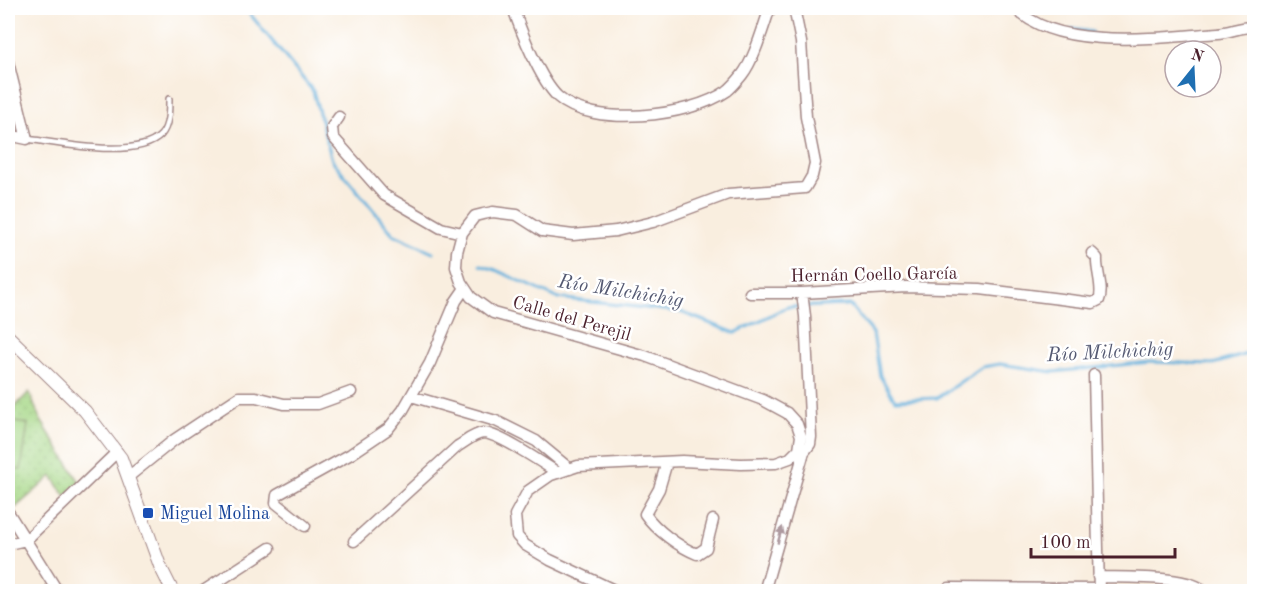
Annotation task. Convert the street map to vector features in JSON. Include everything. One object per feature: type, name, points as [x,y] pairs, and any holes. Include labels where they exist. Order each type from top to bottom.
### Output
[{"type":"street","points":[[513,8],[536,62],[557,96],[584,112],[656,115],[682,110],[728,90],[747,68],[770,8]]},
{"type":"street","points":[[339,117],[333,127],[333,137],[384,195],[441,228],[462,233],[475,216],[493,212],[517,214],[542,231],[556,234],[573,235],[616,231],[653,222],[728,194],[805,188],[812,176],[815,163],[806,117],[801,42],[794,8]]},
{"type":"street","points":[[1015,8],[1035,23],[1066,34],[1085,36],[1157,38],[1222,33],[1254,27]]},
{"type":"street","points":[[8,62],[27,139],[8,135]]},
{"type":"street","name":"Calle del Perejil","points":[[462,233],[456,267],[465,288],[481,306],[493,313],[568,336],[645,356],[763,400],[787,413],[797,424],[802,451]]},
{"type":"street","name":"Hernán Coello García","points":[[750,293],[802,297],[906,286],[980,289],[1093,303],[1101,296],[1094,256]]},
{"type":"street","points":[[305,526],[276,503],[277,495],[351,454],[388,429],[430,363],[456,301],[465,288]]},
{"type":"street","name":"Hernán Coello García","points":[[764,591],[802,451],[810,444],[811,437],[802,297]]},
{"type":"street","points":[[8,336],[85,411],[117,452],[160,566],[173,591]]},
{"type":"street","points":[[949,588],[1099,590],[1094,375]]},
{"type":"street","points":[[128,477],[174,440],[240,397],[256,397],[284,404],[318,404],[351,392]]},
{"type":"street","points":[[411,396],[496,421],[536,441],[570,469]]},
{"type":"street","points":[[354,541],[458,447],[477,435],[485,433],[494,437],[529,454],[558,473]]},
{"type":"street","points":[[618,591],[550,560],[525,545],[517,536],[515,515],[528,491],[551,475],[578,466],[667,462],[776,463],[802,451]]},
{"type":"street","points":[[8,544],[26,540],[117,452]]},
{"type":"street","points":[[667,462],[659,489],[645,514],[650,522],[687,550],[697,554],[706,548],[713,520]]},
{"type":"street","points":[[8,512],[58,591]]},
{"type":"street","points":[[202,591],[270,548]]},
{"type":"street","points":[[1098,577],[1185,581],[1205,591]]},
{"type":"lane","points":[[27,139],[109,150],[128,148],[160,137],[165,129],[169,99]]},
{"type":"green space","points":[[29,392],[40,419],[81,484],[66,497],[52,476],[15,508],[8,497],[8,405],[12,410]]},
{"type":"green space","points":[[8,421],[28,424],[21,470],[8,468]]},
{"type":"waterway","points":[[245,8],[313,91],[332,160],[393,234],[433,252]]},
{"type":"waterway","points":[[1072,29],[1092,32]]},
{"type":"waterway","name":"Río Milchichig","points":[[480,265],[557,298],[681,312],[735,333],[787,307],[850,305],[873,333],[880,376],[895,400],[937,398],[982,367],[1000,364],[1053,372],[1150,362],[1213,364],[1254,352]]},
{"type":"place","name":"Miguel Molina","points":[[148,513]]}]
